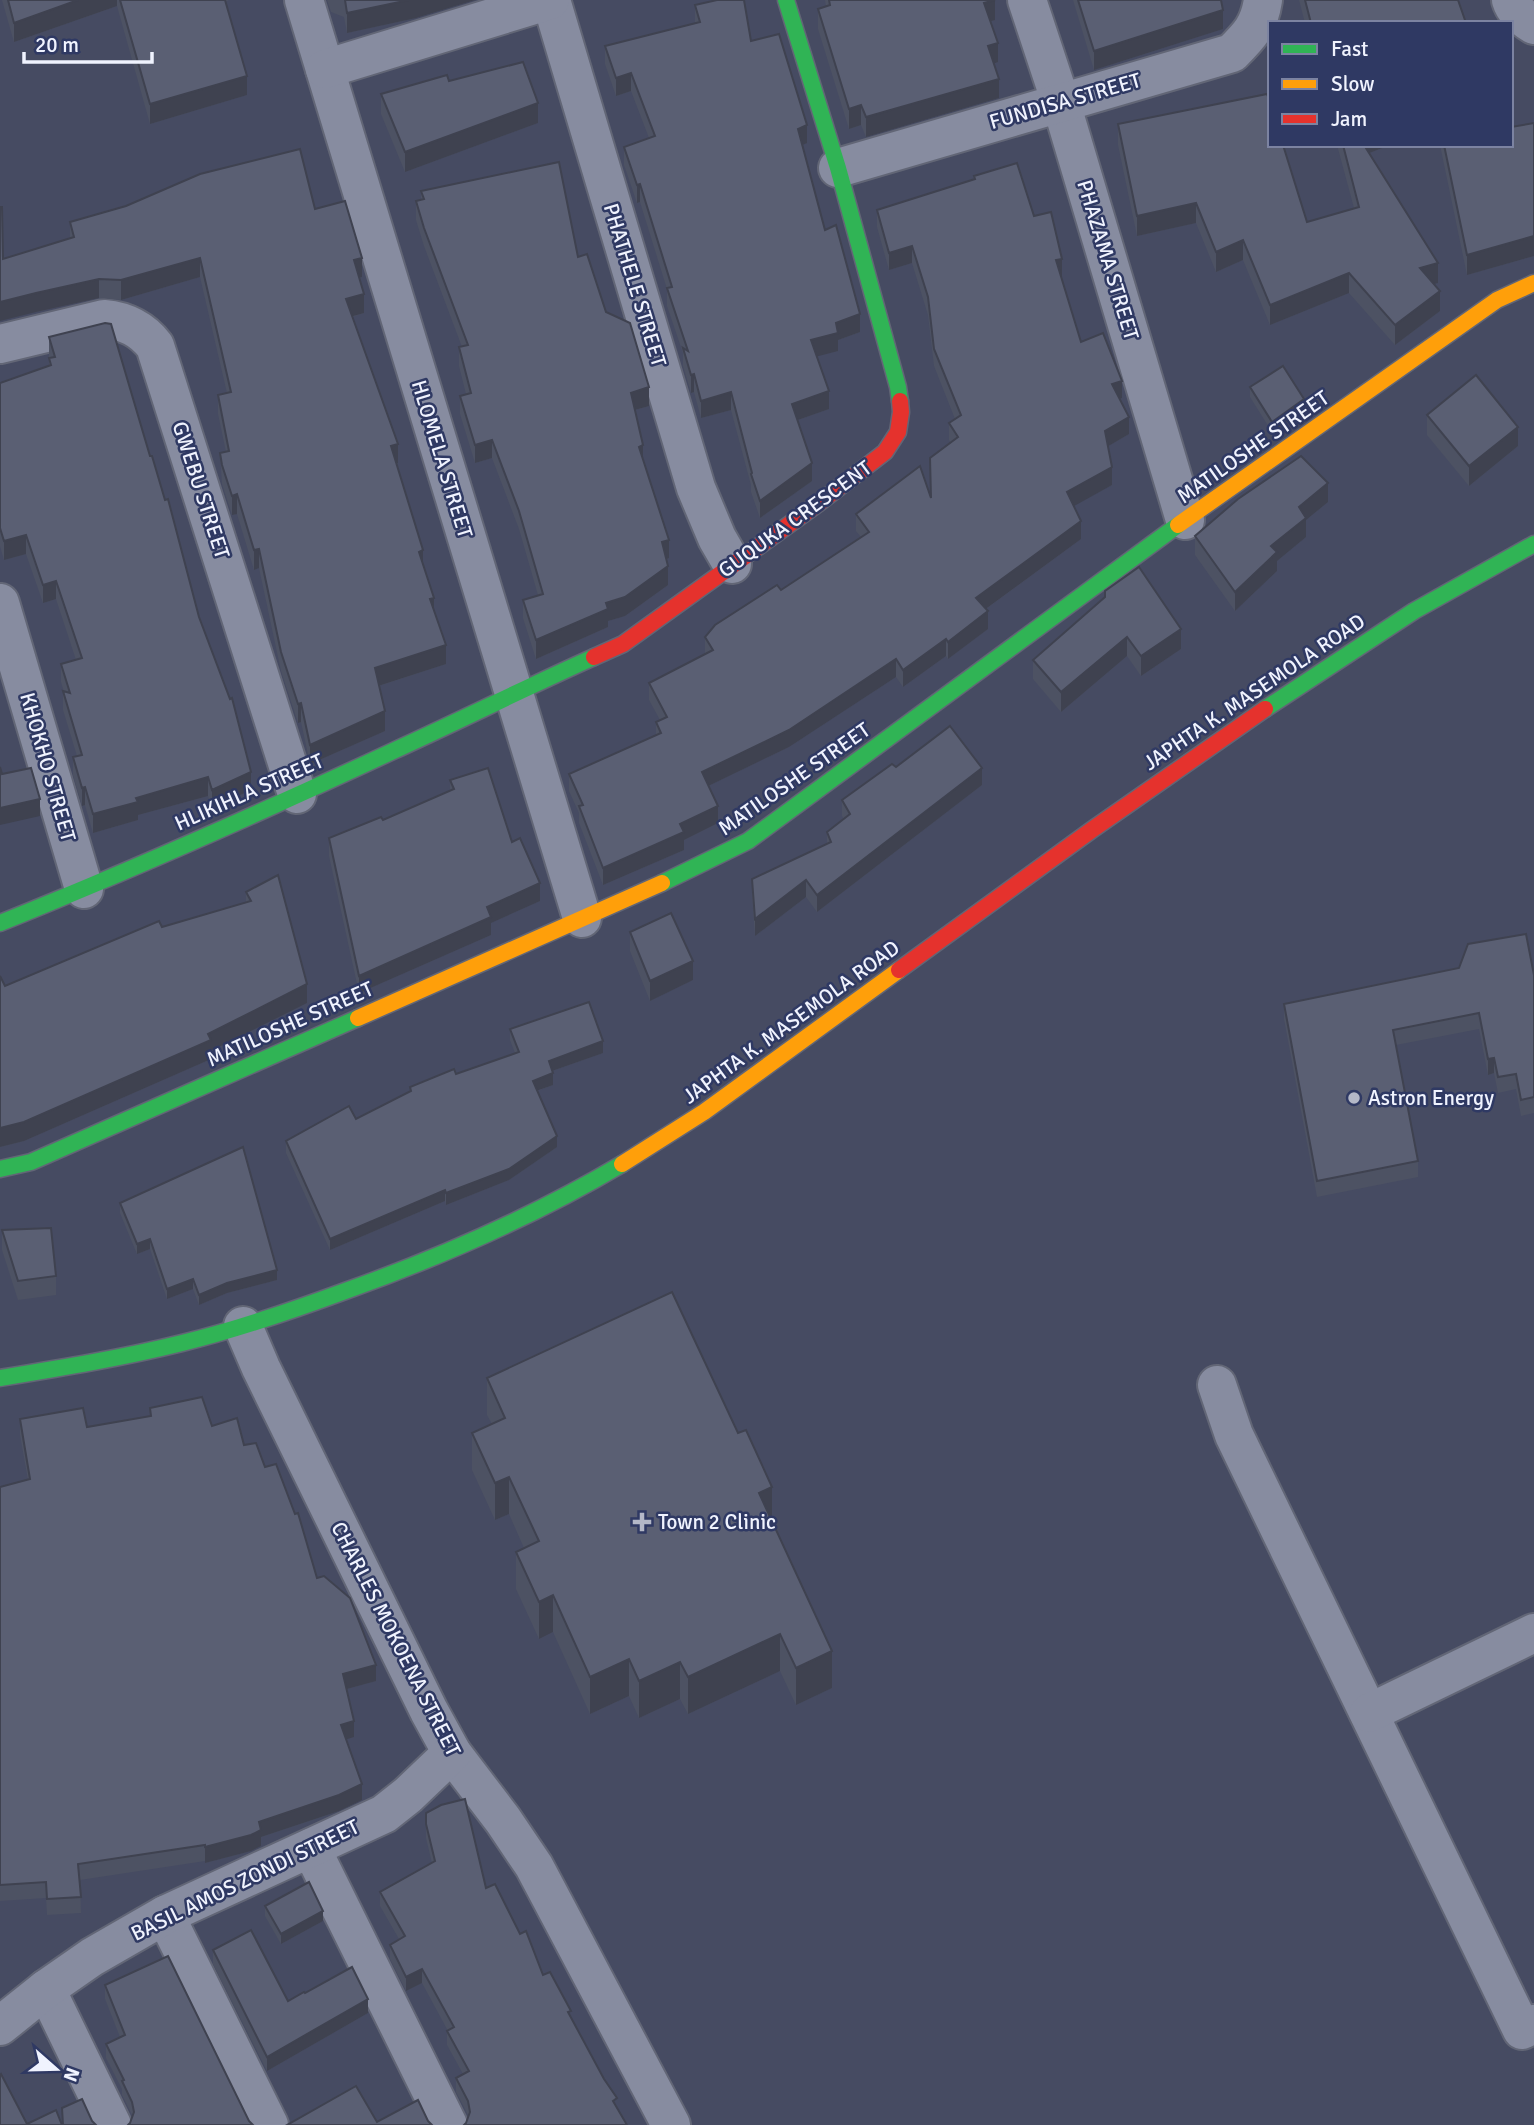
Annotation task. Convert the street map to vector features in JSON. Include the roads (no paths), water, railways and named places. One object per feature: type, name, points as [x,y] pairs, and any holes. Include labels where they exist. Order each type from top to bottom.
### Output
[{"type":"street","name":"HLOMELA STREET","points":[[304,0],[582,918]]},
{"type":"street","points":[[325,69],[550,0]]},
{"type":"street","name":"PHATHELE STREET","points":[[550,0],[696,488],[717,538],[732,564]]},
{"type":"street","name":"GUQUKA CRESCENT","points":[[513,693],[623,644],[870,466],[886,452],[898,432],[901,412],[898,387],[838,168],[786,0]]},
{"type":"street","name":"PHAZAMA STREET","points":[[1027,0],[1061,103],[1185,520]]},
{"type":"street","name":"FUNDISA STREET","points":[[838,168],[1232,53],[1251,34],[1261,16],[1263,0]]},
{"type":"street","points":[[1511,0],[1513,6],[1534,25]]},
{"type":"street","name":"MATILOSHE STREET","points":[[0,1169],[31,1162],[692,870],[748,841],[1185,520],[1497,300],[1534,283]]},
{"type":"street","name":"GWEBU STREET","points":[[0,344],[104,319],[120,320],[134,326],[155,346],[297,794]]},
{"type":"street","name":"JAPHTA K. MASEMOLA ROAD","points":[[0,1378],[107,1360],[243,1326],[368,1283],[486,1235],[570,1193],[705,1112],[1092,828],[1357,646],[1434,598],[1534,544]]},
{"type":"street","name":"KHOKHO STREET","points":[[0,603],[84,889]]},
{"type":"street","name":"HLIKIHLA STREET","points":[[0,923],[84,889],[391,752],[513,693]]},
{"type":"street","name":"CHARLES MOKOENA STREET","points":[[243,1326],[429,1711],[452,1753],[503,1820],[534,1867],[671,2125]]},
{"type":"street","points":[[1217,1385],[1234,1435],[1522,2030],[1534,2024]]},
{"type":"street","points":[[1369,1713],[1534,1633]]},
{"type":"street","name":"BASIL AMOS ZONDI STREET","points":[[0,2026],[92,1957],[165,1915],[384,1814],[452,1753]]},
{"type":"street","points":[[311,1848],[448,2125]]},
{"type":"street","points":[[165,1915],[269,2125]]},
{"type":"street","points":[[46,1989],[112,2125]]},
{"type":"place","name":"Astron Energy","points":[[1354,1098]]},
{"type":"place","name":"Town 2 Clinic","points":[[642,1522]]}]
